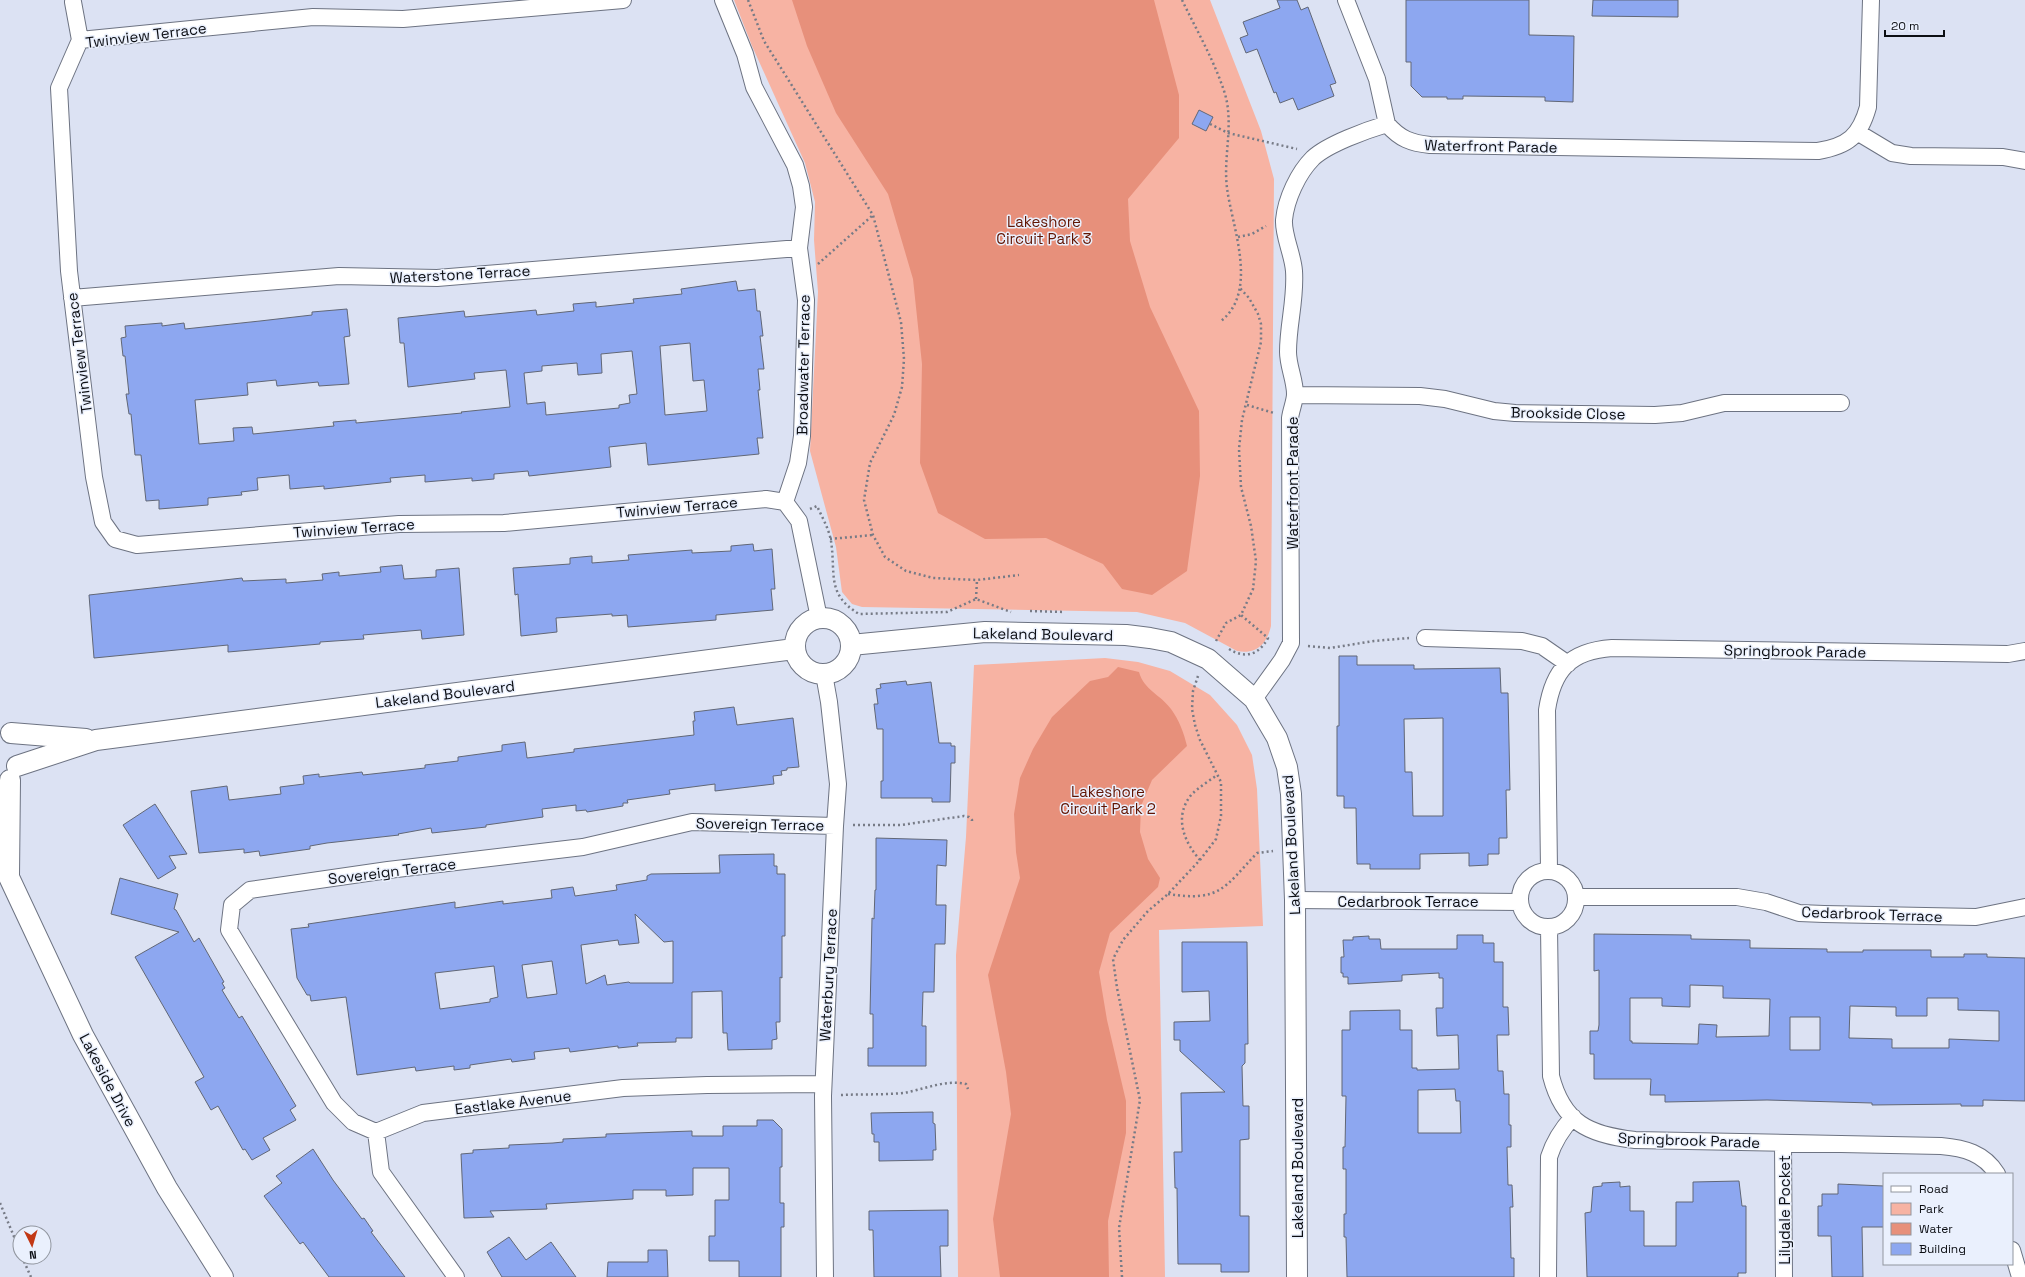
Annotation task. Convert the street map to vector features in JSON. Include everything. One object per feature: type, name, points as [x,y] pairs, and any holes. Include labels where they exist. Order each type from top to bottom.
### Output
[{"type":"street","name":"Twinview Terrace","points":[[623,0],[403,19],[313,17],[80,40],[59,88],[72,298],[94,477],[103,522],[115,539],[137,545],[399,524],[504,523],[766,499],[790,508]]},
{"type":"street","name":"Broadwater Terrace","points":[[723,0],[745,54],[754,87],[794,165],[801,186],[804,207],[799,248],[806,300],[802,436],[790,508]]},
{"type":"street","points":[[1346,0],[1377,79],[1387,124]]},
{"type":"street","name":"Waterfront Parade","points":[[1254,699],[1282,660],[1291,643],[1290,418],[1295,395],[1288,353],[1290,322],[1295,300],[1294,270],[1284,221],[1292,191],[1303,170],[1314,157],[1368,129],[1387,124],[1396,134],[1405,140],[1415,144],[1430,145],[1818,151],[1846,143],[1864,122],[1868,107],[1871,0]]},
{"type":"street","points":[[73,2],[80,40]]},
{"type":"street","points":[[1857,132],[1892,152],[1911,156],[2003,157],[2025,161]]},
{"type":"street","name":"Waterstone Terrace","points":[[72,298],[339,276],[438,278],[799,248]]},
{"type":"street","name":"Brookside Close","points":[[1295,395],[1420,396],[1445,399],[1494,411],[1648,415],[1682,413],[1724,403],[1841,403]]},
{"type":"street","points":[[790,508],[799,521],[818,618]]},
{"type":"street","points":[[818,618],[828,618],[837,621],[844,627],[851,644],[850,653],[844,665],[833,672],[824,674],[808,670],[797,657],[794,649],[798,632],[810,620],[818,618]]},
{"type":"street","name":"Lakeland Boulevard","points":[[851,644],[985,632],[1126,635],[1171,642],[1208,659],[1254,699],[1277,738],[1287,767],[1291,794],[1295,900],[1297,1277]]},
{"type":"street","points":[[1425,638],[1522,641],[1542,646],[1568,664]]},
{"type":"street","name":"Springbrook Parade","points":[[1549,870],[1547,710],[1550,690],[1556,676],[1568,664],[1595,649],[1612,648],[2008,654],[2025,651]]},
{"type":"street","name":"Lakeland Boulevard","points":[[5,728],[96,740],[794,649]]},
{"type":"street","name":"Waterbury Terrace","points":[[824,674],[829,702],[838,784],[823,1090],[825,1277]]},
{"type":"street","name":"Lakeside Drive","points":[[5,728],[15,740],[18,754],[9,779],[9,875]]},
{"type":"street","name":"Lakeland Boulevard","points":[[9,779],[96,740]]},
{"type":"street","name":"Sovereign Terrace","points":[[376,1132],[353,1122],[334,1103],[229,930],[232,905],[250,890],[396,869],[583,847],[692,822],[835,826]]},
{"type":"street","name":"Lakeside Drive","points":[[0,858],[83,1035],[167,1188],[223,1277]]},
{"type":"street","points":[[1549,870],[1561,873],[1571,881],[1577,896],[1576,906],[1566,921],[1549,927],[1541,926],[1526,917],[1520,902],[1520,893],[1527,880],[1539,872],[1549,870]]},
{"type":"street","name":"Cedarbrook Terrace","points":[[1577,896],[1736,897],[1766,902],[1799,913],[1824,914],[1976,917],[2025,907]]},
{"type":"street","name":"Cedarbrook Terrace","points":[[1295,900],[1520,902]]},
{"type":"street","name":"Springbrook Parade","points":[[1549,927],[1551,1076],[1555,1092],[1562,1105],[1573,1117],[1593,1132],[1609,1137],[1634,1140],[1941,1146],[1962,1148],[1978,1154],[1991,1165],[1996,1173]]},
{"type":"street","name":"Eastlake Avenue","points":[[376,1132],[424,1113],[623,1088],[707,1085],[823,1090]]},
{"type":"street","points":[[1548,1277],[1549,1157],[1553,1143],[1560,1131],[1573,1117]]},
{"type":"street","points":[[376,1132],[381,1172],[456,1277]]},
{"type":"street","name":"Lilydale Pocket","points":[[1783,1144],[1784,1277]]},
{"type":"street","points":[[2013,1253],[2020,1277]]},
{"type":"path","points":[[748,0],[764,41],[873,215],[901,322],[904,359],[902,387],[894,415],[870,463],[864,500],[873,535],[885,557],[906,571],[933,578],[976,580],[1019,575]]},
{"type":"path","points":[[1182,0],[1219,77],[1225,94],[1229,116],[1227,187],[1238,237],[1241,271],[1239,287],[1232,309],[1221,321]]},
{"type":"path","points":[[1210,124],[1228,133],[1303,151],[1314,157]]},
{"type":"path","points":[[803,278],[873,215]]},
{"type":"path","points":[[1238,237],[1252,234],[1264,227],[1284,221]]},
{"type":"path","points":[[1122,1277],[1119,1228],[1140,1100],[1117,988],[1113,959],[1123,940],[1148,911],[1168,894],[1200,860],[1216,839],[1221,816],[1221,782],[1200,740],[1192,709],[1193,692],[1198,675],[1208,659],[1216,640],[1226,623],[1241,615],[1252,589],[1256,561],[1239,468],[1242,420],[1247,405],[1260,342],[1261,324],[1255,309],[1239,287]]},
{"type":"path","points":[[1247,405],[1290,418]]},
{"type":"path","points":[[790,508],[817,506],[830,539],[835,587],[840,598],[849,608],[859,614],[947,612],[976,599],[1010,612],[1018,611]]},
{"type":"path","points":[[830,539],[873,535]]},
{"type":"path","points":[[976,580],[976,599]]},
{"type":"path","points":[[1025,611],[1066,612]]},
{"type":"path","points":[[1227,647],[1237,654],[1254,654],[1268,638],[1241,615]]},
{"type":"path","points":[[1209,638],[1216,640],[1221,644]]},
{"type":"path","points":[[1291,643],[1330,648],[1397,638],[1425,638]]},
{"type":"path","points":[[1200,860],[1189,848],[1184,836],[1182,813],[1192,794],[1217,775]]},
{"type":"path","points":[[835,826],[901,825],[964,816],[969,817],[972,820],[972,824]]},
{"type":"path","points":[[1168,894],[1198,898],[1212,894],[1225,886],[1256,853],[1294,851]]},
{"type":"path","points":[[823,1090],[903,1092],[960,1083],[966,1084],[968,1089]]},
{"type":"path","points":[[0,1203],[12,1232]]},
{"type":"path","points":[[26,1265],[31,1277]]},
{"type":"green space","name":"Lakeshore Circuit Park 3","points":[[734,0],[1210,0],[1261,131],[1274,179],[1271,626],[1267,638],[1260,647],[1250,651],[1237,651],[1185,623],[1137,612],[862,607],[852,604],[842,592],[836,547],[810,451],[818,292],[814,240],[815,202],[805,163],[752,46]]},
{"type":"green space","name":"Lakeshore Circuit Park 2","points":[[1105,658],[1138,662],[1170,671],[1210,695],[1237,725],[1252,755],[1257,789],[1263,926],[1159,930],[1165,1277],[958,1277],[956,955],[966,837],[974,665]]},
{"type":"water","points":[[792,0],[1154,0],[1179,95],[1179,138],[1128,199],[1130,241],[1150,307],[1199,411],[1200,476],[1187,571],[1152,595],[1122,589],[1103,564],[1046,538],[985,539],[938,513],[920,463],[922,364],[913,279],[888,194],[836,113],[807,46]]},
{"type":"water","points":[[1118,667],[1139,672],[1141,678],[1149,688],[1167,704],[1174,713],[1181,727],[1187,746],[1152,780],[1141,806],[1140,832],[1148,859],[1160,878],[1158,887],[1110,933],[1099,972],[1107,1020],[1126,1101],[1126,1133],[1108,1221],[1109,1277],[1000,1277],[993,1219],[1011,1114],[1006,1072],[988,975],[1020,878],[1016,852],[1014,814],[1020,778],[1033,749],[1052,717],[1090,681],[1108,677]]},
{"type":"building","points":[[1277,0],[1297,0],[1301,10],[1308,7],[1336,83],[1330,85],[1334,96],[1298,110],[1293,98],[1280,103],[1276,92],[1274,93],[1257,49],[1246,53],[1240,38],[1248,35],[1243,22],[1280,8]]},
{"type":"building","points":[[1406,0],[1529,0],[1529,35],[1574,36],[1573,102],[1545,101],[1545,97],[1463,96],[1463,99],[1447,99],[1447,97],[1422,97],[1411,86],[1411,62],[1406,62]]},
{"type":"building","points":[[1593,0],[1678,0],[1678,17],[1592,16]]},
{"type":"building","points":[[1199,110],[1213,117],[1206,131],[1192,124]]},
{"type":"building","points":[[736,281],[738,291],[755,289],[757,311],[760,311],[763,336],[760,336],[764,369],[758,369],[760,390],[758,390],[763,438],[757,438],[759,454],[648,465],[646,443],[609,447],[611,467],[529,476],[528,471],[494,474],[494,479],[472,481],[472,478],[425,482],[425,475],[390,478],[391,482],[324,489],[324,486],[290,489],[289,475],[257,478],[258,490],[241,492],[242,495],[208,498],[208,505],[159,509],[159,500],[146,501],[141,455],[135,455],[131,414],[129,414],[126,394],[129,394],[125,356],[123,356],[121,338],[126,337],[125,326],[162,323],[162,326],[184,323],[185,329],[312,315],[312,312],[347,309],[350,336],[344,337],[349,384],[319,386],[318,382],[277,386],[276,380],[247,383],[248,395],[195,400],[199,444],[234,441],[233,428],[252,427],[253,434],[334,426],[333,422],[356,420],[356,423],[510,407],[506,370],[474,373],[475,379],[408,387],[404,343],[400,343],[398,318],[464,311],[465,317],[536,310],[537,315],[574,311],[573,304],[596,302],[596,307],[634,303],[633,299],[682,294],[681,289]],"holes":[[[690,343],[693,381],[704,380],[707,411],[665,415],[660,346]],[[632,351],[637,394],[629,395],[630,403],[619,405],[619,408],[546,415],[545,402],[527,404],[524,373],[542,371],[542,366],[577,363],[578,375],[602,373],[601,354]]]},
{"type":"building","points":[[753,544],[754,551],[772,549],[775,589],[771,589],[773,610],[716,615],[716,620],[628,627],[627,615],[612,616],[612,614],[556,618],[557,632],[521,636],[518,594],[515,595],[513,568],[570,564],[570,558],[592,556],[592,563],[629,560],[628,555],[692,550],[692,553],[731,551],[731,546]]},
{"type":"building","points":[[402,565],[404,579],[436,577],[436,570],[459,568],[464,635],[422,639],[421,630],[363,635],[364,639],[320,642],[320,644],[228,652],[228,645],[94,658],[89,595],[242,578],[243,581],[286,579],[286,583],[323,580],[322,574],[339,572],[339,576],[381,572],[380,567]]},
{"type":"building","points":[[1339,656],[1357,656],[1357,665],[1414,665],[1414,669],[1500,668],[1501,693],[1508,693],[1510,790],[1506,790],[1507,838],[1499,838],[1499,854],[1488,854],[1488,865],[1469,866],[1469,853],[1420,854],[1420,869],[1370,869],[1370,864],[1357,864],[1356,808],[1344,808],[1344,796],[1337,796],[1337,726],[1339,726]],"holes":[[[1443,718],[1443,816],[1413,816],[1412,772],[1405,772],[1404,719]]]},
{"type":"building","points":[[906,681],[907,685],[931,682],[939,743],[951,743],[951,746],[955,746],[955,763],[951,763],[950,802],[932,802],[932,798],[881,798],[881,781],[883,781],[883,729],[877,729],[874,704],[878,704],[876,689],[881,688],[880,684]]},
{"type":"building","points":[[734,707],[737,725],[793,718],[799,767],[787,768],[787,770],[781,771],[782,775],[773,776],[774,784],[715,791],[715,784],[669,790],[670,794],[627,800],[628,803],[623,803],[623,806],[587,812],[586,810],[576,811],[576,805],[542,809],[543,817],[486,825],[486,827],[432,833],[431,828],[398,834],[399,835],[327,843],[310,846],[310,849],[260,856],[259,851],[244,853],[244,849],[199,853],[191,791],[227,786],[229,800],[281,794],[280,787],[304,784],[303,776],[319,774],[319,777],[362,772],[363,775],[425,768],[425,765],[458,761],[458,757],[502,751],[502,745],[525,742],[527,758],[574,752],[574,749],[694,735],[694,712]]},
{"type":"building","points":[[155,804],[187,854],[169,856],[176,868],[158,879],[123,825]]},
{"type":"building","points":[[876,838],[947,840],[946,866],[937,865],[936,905],[946,905],[945,944],[935,944],[934,992],[923,992],[922,1026],[926,1026],[926,1066],[868,1066],[868,1048],[873,1048],[873,1014],[870,1014],[872,918],[874,919],[876,890]]},
{"type":"building","points":[[774,854],[774,866],[777,866],[777,874],[785,874],[785,936],[782,936],[780,1022],[776,1022],[777,1039],[772,1040],[772,1049],[728,1050],[727,1033],[723,1033],[722,991],[692,992],[692,1038],[676,1038],[676,1042],[637,1043],[638,1046],[618,1048],[618,1046],[570,1052],[569,1048],[534,1052],[535,1059],[512,1062],[511,1059],[470,1065],[470,1068],[454,1070],[454,1066],[416,1071],[415,1067],[357,1075],[346,997],[311,1001],[310,995],[307,995],[297,978],[291,929],[309,927],[308,924],[455,902],[455,908],[503,901],[503,904],[552,898],[551,890],[573,887],[575,896],[617,890],[616,885],[647,880],[647,876],[651,874],[720,873],[719,855]],"holes":[[[635,914],[664,942],[673,941],[673,983],[629,982],[607,985],[605,975],[586,984],[581,945],[618,940],[619,945],[639,943]],[[552,961],[557,994],[527,998],[522,965]],[[494,966],[498,997],[490,999],[490,1002],[440,1009],[435,973]]]},
{"type":"building","points":[[120,878],[178,894],[174,909],[194,942],[199,938],[224,982],[222,983],[225,988],[222,990],[239,1018],[242,1016],[296,1106],[290,1110],[296,1120],[263,1138],[270,1150],[252,1160],[245,1149],[243,1150],[218,1106],[211,1110],[195,1082],[204,1077],[135,957],[179,932],[111,914]]},
{"type":"building","points":[[1594,934],[1691,935],[1691,939],[1750,940],[1750,948],[1827,949],[1827,952],[1863,952],[1863,950],[1931,950],[1931,957],[1964,957],[1964,954],[1987,954],[1987,957],[2025,958],[2025,1101],[1983,1100],[1983,1106],[1961,1106],[1961,1104],[1872,1105],[1872,1103],[1767,1100],[1665,1102],[1665,1095],[1650,1095],[1651,1079],[1594,1079],[1594,1054],[1590,1054],[1590,1031],[1598,1031],[1599,1025],[1599,970],[1594,971]],"holes":[[[1690,985],[1723,986],[1723,998],[1770,999],[1769,1036],[1716,1037],[1717,1025],[1699,1024],[1698,1044],[1632,1043],[1632,1041],[1630,1041],[1630,998],[1662,998],[1662,1006],[1690,1007]],[[1927,998],[1958,998],[1958,1010],[1999,1011],[1999,1041],[1949,1039],[1949,1048],[1892,1048],[1892,1039],[1849,1038],[1850,1006],[1896,1007],[1896,1016],[1927,1016]],[[1790,1017],[1820,1017],[1820,1050],[1790,1050]]]},
{"type":"building","points":[[1457,935],[1483,935],[1483,943],[1494,943],[1494,962],[1503,962],[1503,1007],[1508,1007],[1509,1035],[1497,1035],[1498,1071],[1503,1071],[1504,1094],[1509,1094],[1511,1147],[1507,1147],[1508,1185],[1512,1185],[1513,1207],[1510,1207],[1511,1258],[1514,1258],[1514,1277],[1347,1277],[1346,1237],[1344,1237],[1344,1214],[1346,1214],[1346,1169],[1343,1169],[1346,1096],[1342,1096],[1342,1030],[1350,1030],[1350,1011],[1400,1010],[1400,1030],[1412,1030],[1412,1068],[1417,1068],[1417,1070],[1459,1069],[1458,1035],[1437,1036],[1436,1008],[1443,1008],[1443,978],[1439,978],[1439,973],[1402,975],[1402,981],[1348,984],[1348,977],[1343,977],[1343,973],[1341,973],[1341,957],[1344,957],[1343,940],[1353,940],[1353,937],[1369,936],[1369,939],[1380,939],[1381,949],[1457,949]],"holes":[[[1455,1089],[1456,1101],[1460,1101],[1461,1133],[1418,1133],[1418,1090]]]},
{"type":"building","points":[[1182,942],[1247,942],[1248,1044],[1245,1044],[1245,1063],[1242,1066],[1243,1106],[1249,1106],[1249,1139],[1240,1140],[1240,1216],[1249,1216],[1249,1272],[1221,1272],[1221,1264],[1178,1264],[1177,1188],[1175,1188],[1174,1152],[1182,1152],[1181,1093],[1225,1092],[1180,1051],[1180,1040],[1174,1040],[1174,1022],[1210,1021],[1209,991],[1182,992]]},
{"type":"building","points":[[933,1112],[936,1150],[933,1150],[933,1160],[879,1161],[879,1142],[874,1142],[871,1113]]},
{"type":"building","points":[[757,1120],[773,1120],[782,1129],[780,1203],[784,1203],[784,1227],[781,1227],[781,1277],[739,1277],[739,1261],[709,1261],[709,1236],[715,1236],[715,1200],[729,1200],[729,1168],[693,1168],[693,1195],[666,1196],[666,1190],[633,1190],[633,1199],[546,1204],[547,1209],[490,1211],[494,1217],[464,1218],[461,1154],[473,1153],[473,1150],[509,1148],[509,1145],[553,1143],[563,1142],[563,1139],[606,1137],[606,1134],[692,1131],[692,1136],[723,1136],[723,1126],[757,1126]]},
{"type":"building","points":[[313,1149],[333,1180],[362,1219],[364,1218],[373,1231],[371,1232],[405,1277],[329,1277],[303,1242],[300,1244],[264,1196],[282,1183],[276,1176]]},
{"type":"building","points":[[1739,1181],[1742,1206],[1746,1206],[1746,1273],[1738,1273],[1738,1277],[1587,1277],[1585,1213],[1591,1212],[1593,1187],[1602,1186],[1602,1183],[1620,1182],[1620,1187],[1630,1186],[1630,1211],[1644,1211],[1644,1246],[1676,1246],[1676,1202],[1693,1202],[1693,1182]]},
{"type":"building","points":[[1838,1184],[1883,1186],[1883,1227],[1862,1227],[1863,1277],[1832,1277],[1831,1236],[1818,1236],[1818,1206],[1822,1206],[1822,1194],[1838,1194]]},
{"type":"building","points":[[948,1210],[948,1246],[940,1246],[941,1277],[874,1277],[873,1230],[869,1230],[869,1211]]},
{"type":"building","points":[[509,1237],[526,1260],[551,1242],[576,1277],[502,1277],[487,1252]]},
{"type":"building","points":[[648,1250],[667,1250],[668,1277],[607,1277],[608,1262],[648,1262]]}]
